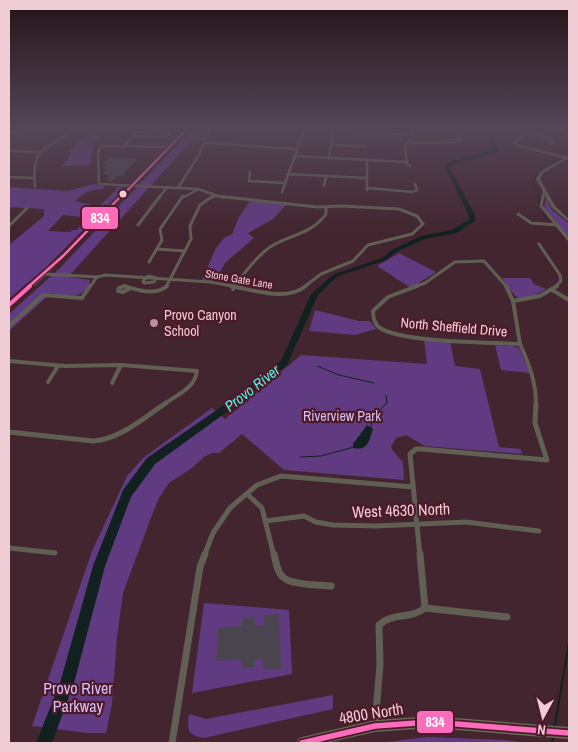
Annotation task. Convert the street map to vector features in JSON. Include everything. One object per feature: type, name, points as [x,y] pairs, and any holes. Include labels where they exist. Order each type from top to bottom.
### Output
[{"type":"highway","points":[[9,305],[44,274],[154,163]]},
{"type":"main road","name":"4800 North","points":[[302,743],[375,726],[432,722],[569,733]]},
{"type":"street","points":[[35,163],[33,166],[36,187]]},
{"type":"street","points":[[98,163],[99,184],[198,189],[214,196],[326,207],[326,214],[321,221],[297,237],[275,244],[251,265],[234,288]]},
{"type":"street","points":[[178,188],[193,163]]},
{"type":"street","points":[[282,192],[291,163]]},
{"type":"street","points":[[367,163],[367,189],[413,192],[418,190],[415,184]]},
{"type":"street","points":[[556,163],[543,170],[538,179],[553,207],[569,221]]},
{"type":"street","points":[[250,172],[249,180],[285,183]]},
{"type":"street","points":[[287,174],[367,178]]},
{"type":"street","points":[[324,186],[326,176]]},
{"type":"street","points":[[9,177],[34,178]]},
{"type":"street","points":[[138,225],[167,187]]},
{"type":"street","points":[[149,262],[162,240],[160,229],[182,196],[198,189]]},
{"type":"street","points":[[544,191],[541,206],[569,240]]},
{"type":"street","points":[[129,288],[163,290],[191,239],[191,223],[200,205],[214,196]]},
{"type":"street","name":"Stone Gate Lane","points":[[44,274],[144,279],[148,276],[155,279],[210,282],[272,294],[292,293],[301,290],[321,274],[353,261],[368,245],[417,232],[423,224],[417,216],[405,210],[393,208],[326,207]]},
{"type":"street","points":[[10,224],[27,208]]},
{"type":"street","points":[[518,214],[531,223],[558,226]]},
{"type":"street","points":[[425,608],[410,454],[421,449],[548,460],[535,424],[536,389],[520,344],[513,301],[528,300],[552,290],[560,284],[561,278],[539,244]]},
{"type":"street","points":[[157,249],[185,251]]},
{"type":"street","name":"North Sheffield Drive","points":[[513,301],[503,282],[484,261],[455,262],[425,283],[388,297],[373,311],[372,318],[381,329],[398,335],[520,344]]},
{"type":"street","points":[[9,326],[43,295],[82,298],[97,277]]},
{"type":"street","name":"Stone Gate Lane","points":[[144,279],[144,283],[150,283],[155,279]]},
{"type":"street","points":[[552,290],[569,300]]},
{"type":"street","points":[[9,362],[58,366],[121,365],[197,370],[196,380],[188,388],[118,435],[104,440],[93,441],[9,432]]},
{"type":"street","points":[[112,383],[121,365]]},
{"type":"street","points":[[48,382],[58,366]]},
{"type":"street","points":[[172,743],[200,567],[206,549],[230,508],[257,485],[268,479],[289,475],[413,488]]},
{"type":"street","points":[[247,494],[262,508],[278,570],[282,577],[289,581],[331,586]]},
{"type":"street","name":"West 4630 North","points":[[265,521],[304,516],[311,522],[353,527],[455,522],[539,531]]},
{"type":"street","points":[[9,548],[55,553]]},
{"type":"street","points":[[375,726],[380,664],[379,624],[383,620],[390,616],[415,615],[425,608],[507,617]]},
{"type":"green space","points":[[64,163],[91,163],[91,165],[61,166]]},
{"type":"green space","points":[[160,163],[171,163],[68,277],[90,280],[85,291],[69,296],[51,293],[9,331],[9,314],[60,268]]},
{"type":"green space","points":[[94,184],[105,187],[88,192],[75,201],[92,205],[81,217],[63,215],[48,231],[70,232],[77,230],[117,189],[116,187],[125,188],[46,267],[9,299],[9,245],[44,216],[44,209],[9,207],[9,187],[67,191]]},
{"type":"green space","points":[[546,198],[552,210],[569,223],[569,239],[544,208]]},
{"type":"green space","points":[[250,201],[286,205],[273,219],[248,233],[254,238],[225,263],[215,281],[202,280],[216,248],[224,238],[232,234],[239,217]]},
{"type":"green space","points":[[399,253],[436,272],[411,288],[377,266]]},
{"type":"green space","points":[[502,278],[530,278],[534,284],[546,289],[530,298],[520,299],[516,297]]},
{"type":"green space","points":[[315,310],[359,321],[370,321],[376,329],[355,335],[309,331]]},
{"type":"green space","points":[[424,339],[450,341],[455,366],[480,369],[499,447],[521,449],[522,454],[425,446],[406,435],[396,438],[391,447],[403,462],[404,480],[284,470],[242,434],[219,453],[212,453],[204,457],[192,468],[169,483],[159,498],[123,593],[117,637],[112,704],[106,733],[87,733],[32,726],[92,551],[127,476],[143,458],[212,408],[225,419],[301,355],[427,364]]},
{"type":"green space","points":[[495,345],[519,348],[530,373],[501,370]]},
{"type":"green space","points":[[204,603],[289,610],[292,674],[192,693]]},
{"type":"green space","points":[[333,695],[333,709],[204,738],[194,736],[188,728],[189,714],[206,719]]},
{"type":"green space","points":[[427,737],[504,740],[529,743],[380,743]]},
{"type":"shaded area","points":[[367,425],[373,429],[367,444],[362,448],[353,448],[353,444]]},
{"type":"building","points":[[133,163],[122,176],[118,176],[111,182],[106,181],[111,175],[103,174],[107,169],[102,168],[106,165],[102,164]]},
{"type":"building","points":[[279,614],[281,669],[263,670],[263,659],[255,660],[255,667],[241,668],[241,659],[216,661],[218,627],[242,626],[242,618],[255,617],[255,625],[264,625],[264,615]]},
{"type":"waterway","name":"Provo River","points":[[44,743],[67,683],[99,566],[127,494],[151,461],[243,396],[284,363],[315,294],[330,280],[337,275],[384,259],[394,251],[423,237],[454,232],[473,220],[448,169],[452,163]]},
{"type":"waterway","points":[[548,220],[539,204],[539,192],[532,185],[539,171],[550,163]]},
{"type":"waterway","points":[[317,366],[339,375],[374,383]]},
{"type":"waterway","points":[[371,427],[372,417],[387,403],[386,395]]},
{"type":"waterway","points":[[300,457],[321,456],[354,447]]},
{"type":"waterway","points":[[555,725],[569,642]]},
{"type":"waterway","points":[[552,743],[553,737]]},
{"type":"transit line","name":"834","points":[[9,305],[63,256],[154,163]]},
{"type":"transit line","name":"834","points":[[302,743],[375,726],[431,722],[569,733]]},
{"type":"place","name":"Provo Canyon School","points":[[154,323]]},
{"type":"park label","name":"Riverview Park","points":[[342,416]]},
{"type":"park label","name":"Provo River Parkway","points":[[78,697]]}]
